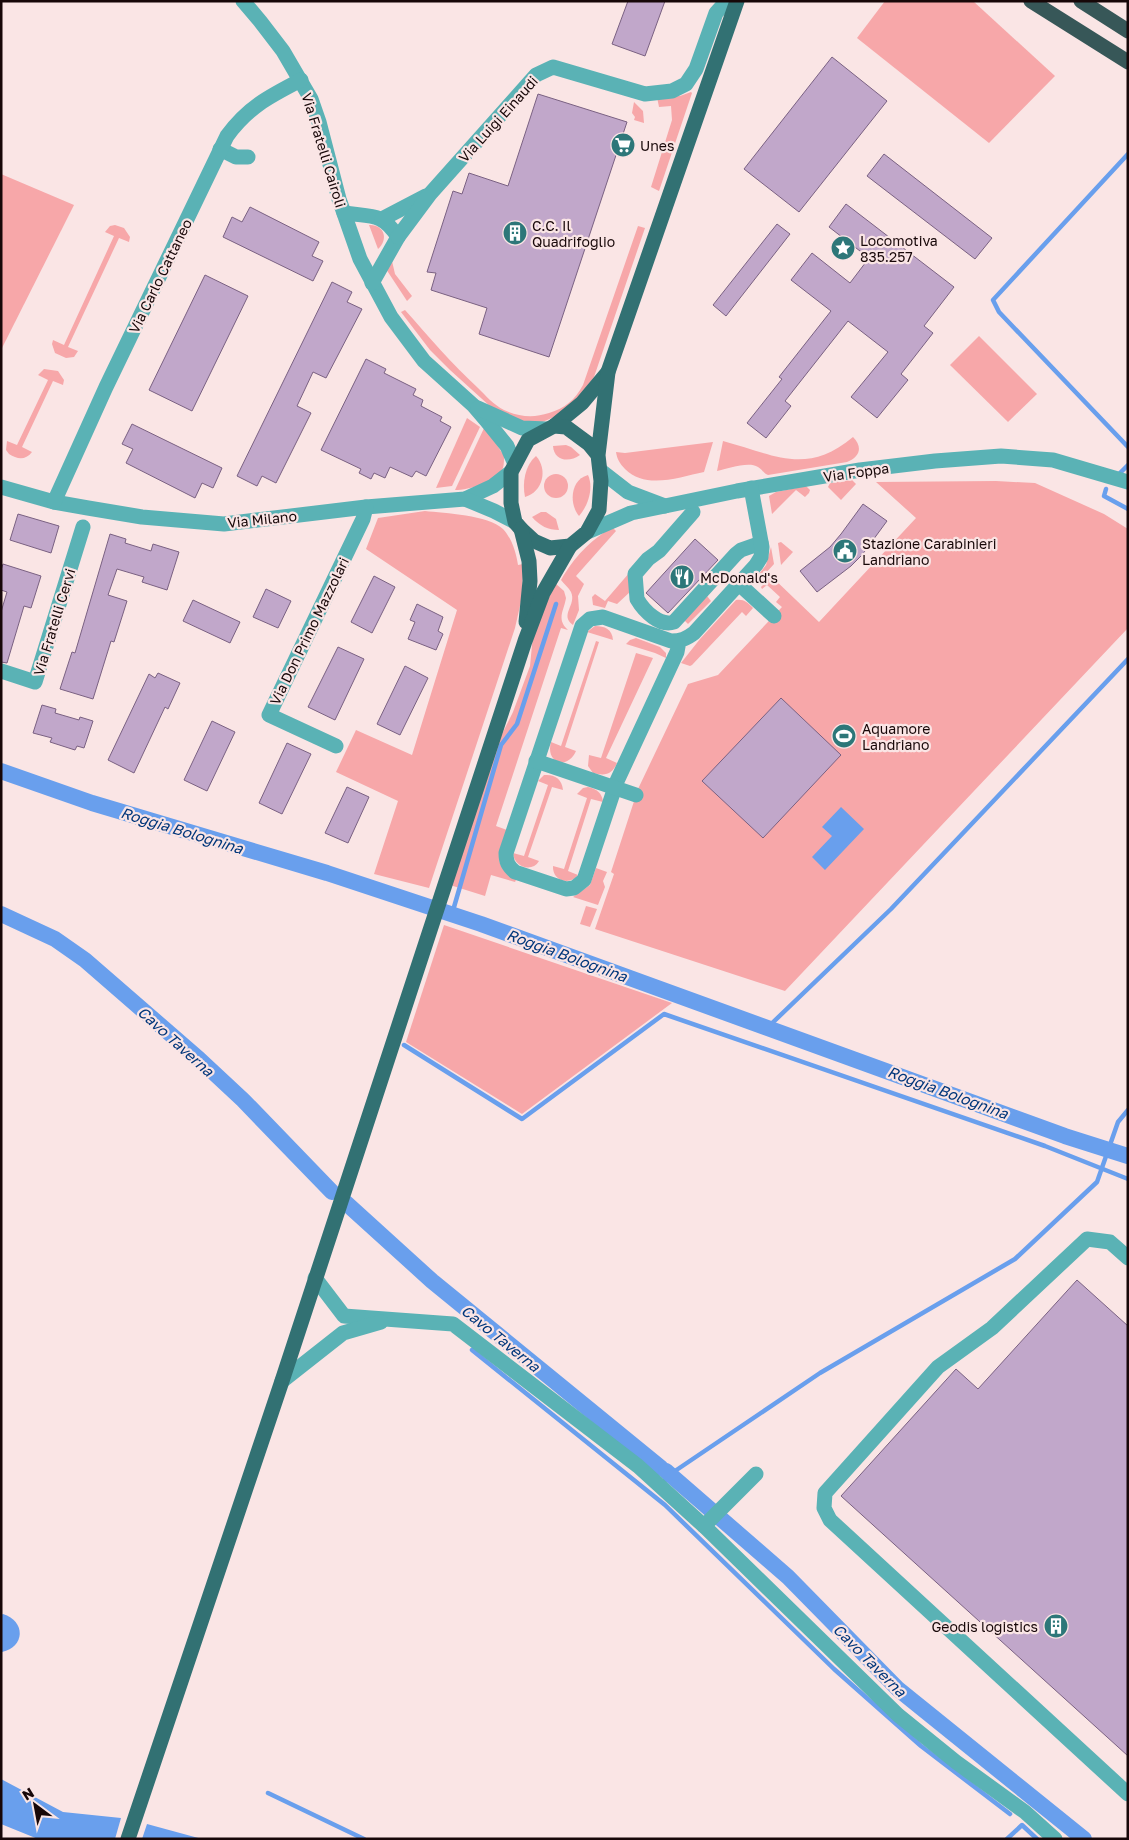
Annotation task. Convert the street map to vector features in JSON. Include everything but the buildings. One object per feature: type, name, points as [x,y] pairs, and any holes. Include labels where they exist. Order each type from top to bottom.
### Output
[{"type":"highway","points":[[1031,1],[1128,62]]},
{"type":"highway","points":[[1081,1],[1128,31]]},
{"type":"main road","points":[[128,1839],[282,1380],[525,641],[543,594],[570,546],[587,532],[599,510],[600,471],[598,455],[608,372],[737,1]]},
{"type":"main road","points":[[525,641],[530,581],[529,561],[511,503],[513,468],[528,440],[551,428],[582,403],[608,372]]},
{"type":"main road","points":[[551,428],[566,427],[589,444],[598,455]]},
{"type":"main road","points":[[518,526],[534,541],[550,548],[570,546]]},
{"type":"street","name":"Via Fratelli Cairoli","points":[[243,1],[277,44],[311,99],[344,213],[360,259],[372,283]]},
{"type":"street","name":"Via Luigi Einaudi","points":[[430,194],[536,75],[553,66],[645,94],[672,91],[686,84],[696,69],[716,13],[725,3],[730,1]]},
{"type":"street","name":"Via Carlo Cattaneo","points":[[54,502],[106,387],[227,136],[246,112],[301,80]]},
{"type":"street","points":[[220,149],[236,156],[248,157]]},
{"type":"street","points":[[382,218],[430,194]]},
{"type":"street","points":[[430,194],[398,237],[372,283],[391,316],[424,362],[474,406],[507,446],[513,468]]},
{"type":"street","points":[[344,213],[382,218],[391,225],[398,237]]},
{"type":"street","points":[[474,406],[522,428],[551,428]]},
{"type":"street","name":"Via Foppa","points":[[587,532],[631,513],[752,488],[860,470],[1001,456],[1053,460],[1128,482]]},
{"type":"street","name":"Via Milano","points":[[1,487],[54,502],[142,517],[224,524],[366,507],[465,499],[493,486],[513,468]]},
{"type":"street","points":[[600,471],[628,492],[665,506]]},
{"type":"street","points":[[679,641],[677,652],[615,788],[584,880],[574,888],[566,889],[515,872],[506,860],[506,853],[578,632],[585,622],[594,617],[603,617],[671,641],[679,641],[694,633],[756,565],[761,557],[762,543],[752,488]]},
{"type":"street","name":"Via Milano","points":[[465,499],[494,511],[518,526]]},
{"type":"street","name":"Via Don Primo Mazzolari","points":[[336,746],[269,715],[363,519],[366,507]]},
{"type":"street","points":[[693,512],[659,551],[648,559],[635,574],[637,599],[659,622],[669,623],[678,618],[736,554],[741,550],[762,543]]},
{"type":"street","name":"Via Fratelli Cervi","points":[[1,671],[36,682],[83,527]]},
{"type":"street","points":[[739,584],[774,616]]},
{"type":"street","points":[[536,761],[636,795]]},
{"type":"street","points":[[1128,1258],[1110,1242],[1086,1239],[992,1328],[938,1367],[825,1493],[824,1508],[830,1520],[1128,1794]]},
{"type":"street","points":[[315,1278],[344,1316],[453,1324],[638,1466],[704,1525],[898,1715],[956,1762],[1025,1812],[1055,1839]]},
{"type":"street","points":[[282,1380],[343,1333],[392,1319]]},
{"type":"street","points":[[704,1525],[756,1474]]},
{"type":"shaded area","points":[[885,1],[973,1],[1055,76],[989,143],[857,38]]},
{"type":"shaded area","points":[[691,92],[659,191],[651,187],[672,120],[671,106],[659,107],[657,97],[680,96]]},
{"type":"shaded area","points":[[634,102],[643,111],[644,123],[634,120],[635,117],[632,113]]},
{"type":"shaded area","points":[[1,174],[74,205],[1,350]]},
{"type":"shaded area","points":[[115,225],[124,228],[130,237],[129,242],[119,238],[68,347],[78,351],[74,357],[66,358],[55,353],[52,344],[53,340],[64,345],[114,236],[105,232],[110,226]]},
{"type":"shaded area","points":[[369,225],[378,227],[383,233],[383,241],[378,249]]},
{"type":"shaded area","points":[[638,226],[645,228],[594,377],[578,398],[559,415],[540,423],[529,424],[492,408],[430,350],[401,312],[405,310],[459,369],[500,408],[526,416],[538,416],[555,411],[573,399],[583,385]]},
{"type":"shaded area","points":[[392,261],[395,274],[412,296],[407,301],[386,269]]},
{"type":"shaded area","points":[[979,336],[1037,394],[1008,422],[950,365]]},
{"type":"shaded area","points":[[44,369],[58,371],[64,380],[63,385],[53,381],[22,447],[32,452],[24,458],[15,457],[6,450],[7,441],[17,445],[48,380],[38,375]]},
{"type":"shaded area","points":[[467,418],[480,427],[452,486],[436,488]]},
{"type":"shaded area","points":[[485,426],[504,456],[503,468],[500,473],[489,481],[468,489],[455,490]]},
{"type":"shaded area","points":[[853,437],[858,444],[859,451],[855,457],[847,462],[768,475],[754,465],[738,466],[717,471],[723,441],[775,456],[805,459],[820,456],[836,449]]},
{"type":"shaded area","points":[[713,442],[704,472],[674,479],[653,480],[633,475],[622,465],[616,452],[625,453]]},
{"type":"shaded area","points":[[566,445],[580,455],[567,460],[559,458],[553,446]]},
{"type":"shaded area","points":[[536,456],[542,467],[542,479],[536,490],[525,497],[525,475],[529,464]]},
{"type":"shaded area","points":[[556,474],[565,477],[568,486],[565,495],[556,498],[547,495],[544,486],[547,477]]},
{"type":"shaded area","points":[[588,475],[590,480],[589,497],[579,516],[574,505],[573,493],[578,482]]},
{"type":"shaded area","points":[[852,480],[856,484],[841,500],[828,487],[830,483]]},
{"type":"shaded area","name":"Aquamore Landriano","points":[[996,481],[1035,483],[1104,514],[1128,529],[1128,628],[785,991],[595,929],[614,874],[611,872],[638,789],[688,684],[718,675],[782,607],[776,602],[780,597],[767,585],[762,589],[761,587],[771,576],[819,622],[916,518],[876,482]]},
{"type":"shaded area","points":[[806,486],[810,490],[805,497],[796,490],[772,514],[769,496],[776,492]]},
{"type":"shaded area","points":[[425,511],[477,518],[496,524],[509,537],[518,565],[523,564],[522,597],[515,628],[429,888],[374,874],[398,801],[336,772],[356,730],[412,755],[457,610],[366,549],[378,518]]},
{"type":"shaded area","points":[[541,512],[546,512],[556,519],[559,530],[544,527],[532,517]]},
{"type":"shaded area","points":[[612,527],[616,531],[576,576],[584,584],[578,596],[579,610],[573,625],[568,617],[572,601],[571,592],[561,580],[583,550]]},
{"type":"shaded area","points":[[781,542],[793,552],[781,565],[778,543]]},
{"type":"shaded area","points":[[771,547],[774,564],[756,584],[756,578],[766,565]]},
{"type":"shaded area","points":[[630,572],[631,591],[617,604],[608,601],[605,608],[593,605],[592,597],[595,594],[605,601]]},
{"type":"shaded area","points":[[555,583],[564,591],[566,598],[562,622],[568,630],[561,628],[496,826],[507,830],[500,852],[500,863],[503,869],[516,880],[515,882],[491,875],[485,896],[450,885],[495,748],[513,712],[530,666],[533,635]]},
{"type":"shaded area","points":[[707,596],[711,601],[688,624],[683,619]]},
{"type":"shaded area","points":[[736,600],[745,601],[753,608],[746,616],[742,612],[692,665],[681,663],[700,639]]},
{"type":"shaded area","points":[[595,626],[607,629],[611,633],[613,640],[587,632]]},
{"type":"shaded area","points":[[636,638],[660,647],[666,653],[666,658],[626,644]]},
{"type":"shaded area","points":[[596,641],[599,642],[565,747],[576,751],[568,761],[558,762],[551,755],[551,742],[561,746]]},
{"type":"shaded area","points":[[636,653],[653,658],[606,758],[617,763],[608,774],[593,773],[588,766],[589,755],[601,758]]},
{"type":"shaded area","points":[[544,775],[551,775],[557,778],[563,790],[552,787],[528,857],[539,861],[532,867],[524,867],[516,862],[513,853],[524,856],[548,785],[538,781]]},
{"type":"shaded area","points":[[588,787],[599,792],[603,802],[591,799],[568,871],[578,875],[571,880],[562,880],[555,875],[553,866],[564,869],[587,798],[577,794],[583,788]]},
{"type":"shaded area","points":[[596,868],[607,872],[603,881],[605,887],[598,905],[573,897],[590,885]]},
{"type":"shaded area","points":[[586,906],[597,909],[590,927],[580,924]]},
{"type":"shaded area","points":[[444,925],[672,1003],[522,1114],[406,1042]]},
{"type":"water","points":[[841,807],[864,829],[825,870],[812,857],[832,836],[822,827]]},
{"type":"water","points":[[1,1615],[11,1617],[16,1622],[20,1634],[15,1645],[2,1652]]},
{"type":"water","points":[[1,1779],[63,1812],[121,1818],[115,1839],[38,1839],[1,1824]]},
{"type":"water","points":[[147,1824],[202,1839],[142,1839]]},
{"type":"waterway","points":[[1128,154],[993,300],[999,312],[1128,447]]},
{"type":"waterway","points":[[1119,474],[1128,465]]},
{"type":"waterway","points":[[1106,489],[1104,496],[1128,509]]},
{"type":"waterway","points":[[452,914],[501,745],[517,724],[556,604]]},
{"type":"waterway","points":[[766,1029],[891,909],[1128,659]]},
{"type":"waterway","name":"Roggia Bolognina","points":[[1,771],[92,803],[327,873],[481,924],[1065,1136],[1128,1156]]},
{"type":"waterway","name":"Cavo Taverna","points":[[1,914],[55,939],[85,960],[199,1059],[243,1100],[332,1192]]},
{"type":"waterway","points":[[404,1045],[522,1119],[664,1014],[1045,1146],[1128,1179]]},
{"type":"waterway","points":[[663,1482],[675,1471],[820,1373],[1015,1259],[1097,1182],[1118,1122],[1128,1110]]},
{"type":"waterway","name":"Cavo Taverna","points":[[346,1203],[432,1281],[661,1468]]},
{"type":"waterway","points":[[472,1350],[665,1505],[834,1669],[921,1746],[1010,1814]]},
{"type":"waterway","name":"Cavo Taverna","points":[[666,1471],[788,1577],[898,1689],[1084,1839]]},
{"type":"waterway","points":[[268,1793],[364,1839]]},
{"type":"waterway","points":[[1007,1839],[1022,1825],[1037,1839]]},
{"type":"place","name":"Unes","points":[[623,145]]},
{"type":"place","name":"C.C. Il Quadrifoglio","points":[[515,233]]},
{"type":"place","name":"Locomotiva 835.257","points":[[843,248]]},
{"type":"place","name":"Stazione Carabinieri Landriano","points":[[845,551]]},
{"type":"place","name":"McDonald's","points":[[682,577]]},
{"type":"place","name":"Aquamore Landriano","points":[[844,736]]},
{"type":"place","name":"Geodis logistics","points":[[1056,1626]]}]
